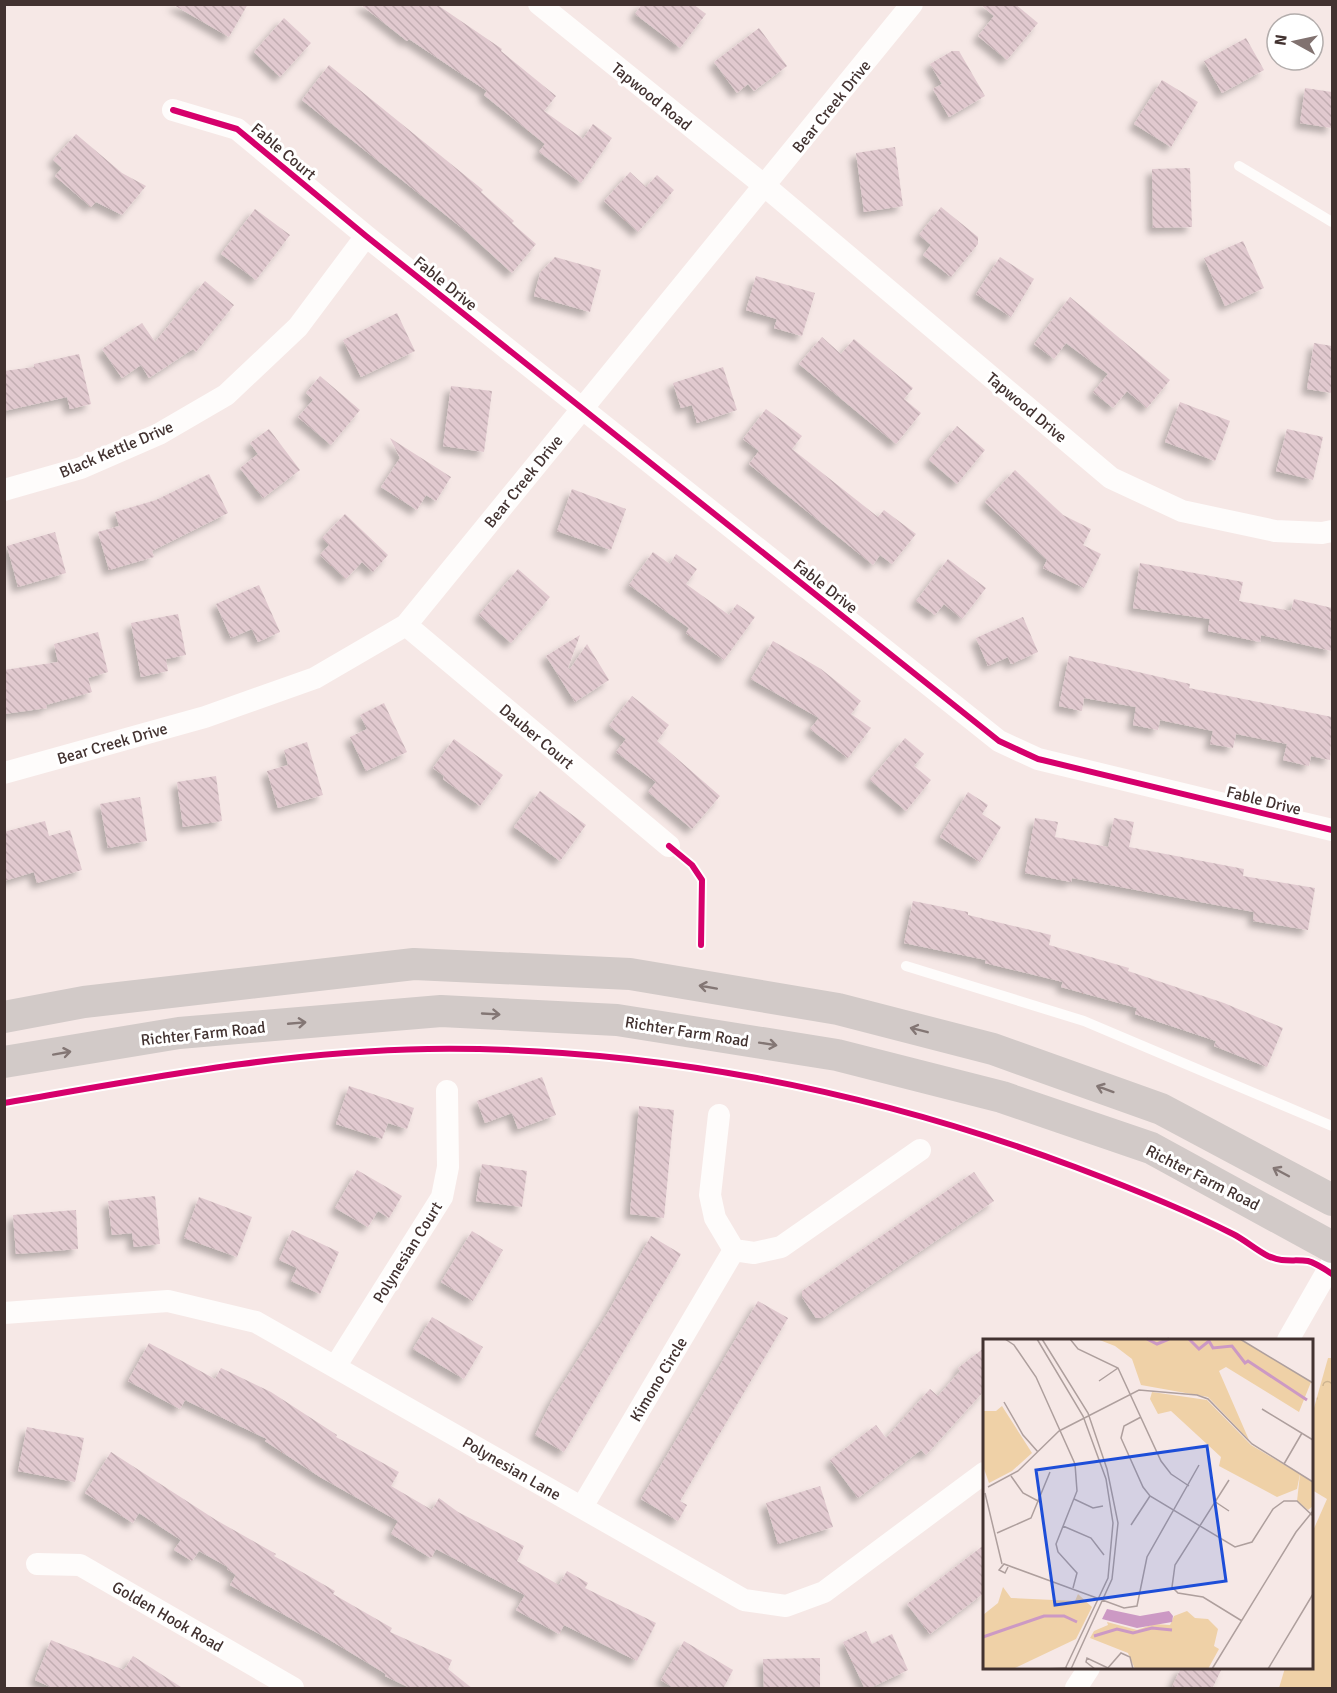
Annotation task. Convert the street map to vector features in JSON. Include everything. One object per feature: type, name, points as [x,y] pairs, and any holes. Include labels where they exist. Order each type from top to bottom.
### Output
[{"type":"main road","points":[[4,1017],[84,1002],[414,964],[630,974],[838,1009],[993,1049],[1161,1109],[1332,1200]]},
{"type":"main road","name":"Richter Farm Road","points":[[4,1062],[179,1033],[441,1011],[617,1020],[837,1055],[1002,1097],[1151,1148],[1332,1247]]},
{"type":"street","name":"Bear Creek Drive","points":[[4,773],[205,717],[304,682],[356,656],[406,625],[581,409],[766,187],[912,4]]},
{"type":"street","name":"Tapwood Road","points":[[546,7],[766,187]]},
{"type":"street","name":"Fable Court","points":[[173,110],[237,129],[366,237]]},
{"type":"street","name":"Tapwood Drive","points":[[766,187],[1111,478],[1182,511],[1275,531],[1322,533],[1332,531]]},
{"type":"street","name":"Fable Drive","points":[[366,237],[999,741],[1038,759],[1332,830]]},
{"type":"street","name":"Black Kettle Drive","points":[[4,490],[81,468],[159,434],[226,395],[298,327],[366,237]]},
{"type":"street","name":"Dauber Court","points":[[406,625],[669,846]]},
{"type":"street","name":"Polynesian Court","points":[[334,1367],[442,1197],[448,1167],[447,1091]]},
{"type":"street","points":[[719,1115],[710,1195],[715,1218],[735,1251],[754,1253],[781,1247],[920,1150]]},
{"type":"street","name":"Kimono Circle","points":[[582,1507],[735,1251]]},
{"type":"street","points":[[1289,1339],[1332,1263]]},
{"type":"street","name":"Polynesian Lane","points":[[4,1313],[168,1301],[256,1322],[744,1600],[786,1606],[824,1592],[983,1474]]},
{"type":"street","name":"Golden Hook Road","points":[[37,1564],[80,1565],[293,1689]]},
{"type":"street","points":[[1076,1689],[1088,1669]]},
{"type":"lane","points":[[1239,166],[1332,222]]},
{"type":"lane","points":[[906,966],[1084,1021],[1332,1126]]},
{"type":"green space","points":[[1328,1358],[1332,1358],[1332,1470],[1313,1418]]},
{"type":"green space","points":[[1332,1397],[1332,1688],[1279,1688],[1285,1669],[1313,1669],[1313,1531],[1327,1499],[1313,1491],[1313,1412]]},
{"type":"building","points":[[172,4],[248,4],[229,37]]},
{"type":"building","points":[[360,4],[436,4],[502,49],[501,51],[556,96],[544,111],[583,139],[593,124],[612,138],[581,183],[539,152],[545,144],[484,95],[487,91],[409,39],[407,41]]},
{"type":"building","points":[[642,4],[693,4],[706,14],[680,48],[635,14]]},
{"type":"building","points":[[980,4],[1015,4],[1038,23],[1007,60],[978,36],[994,16]]},
{"type":"building","points":[[284,18],[311,43],[280,77],[254,52]]},
{"type":"building","points":[[759,28],[787,66],[754,91],[748,84],[737,93],[714,62]]},
{"type":"building","points":[[1246,38],[1264,70],[1222,93],[1204,61]]},
{"type":"building","points":[[952,51],[959,51],[985,96],[949,117],[933,89],[942,84],[930,64]]},
{"type":"building","points":[[329,65],[483,190],[481,192],[536,244],[512,273],[467,232],[302,100]]},
{"type":"building","points":[[1162,80],[1198,102],[1171,147],[1134,124]]},
{"type":"building","points":[[1305,88],[1332,92],[1332,128],[1300,123]]},
{"type":"building","points":[[76,134],[122,173],[146,186],[122,215],[96,202],[91,207],[55,176],[62,168],[53,160]]},
{"type":"building","points":[[895,147],[903,206],[864,212],[856,153]]},
{"type":"building","points":[[1190,168],[1192,227],[1153,228],[1152,169]]},
{"type":"building","points":[[630,172],[646,187],[657,175],[674,190],[638,232],[604,201]]},
{"type":"building","points":[[941,207],[978,237],[978,244],[951,277],[923,255],[931,245],[919,235]]},
{"type":"building","points":[[255,209],[290,235],[256,280],[221,254]]},
{"type":"building","points":[[1243,241],[1264,288],[1225,306],[1204,258]]},
{"type":"building","points":[[555,257],[601,270],[590,312],[534,296],[540,273]]},
{"type":"building","points":[[1000,257],[1034,279],[1011,317],[976,294]]},
{"type":"building","points":[[756,276],[815,293],[802,336],[774,328],[777,319],[746,310]]},
{"type":"building","points":[[205,281],[234,305],[196,352],[193,349],[149,378],[141,365],[122,378],[102,349],[142,323],[155,342]]},
{"type":"building","points":[[1070,297],[1170,380],[1147,408],[1127,391],[1113,408],[1093,392],[1108,374],[1066,343],[1054,359],[1034,344]]},
{"type":"building","points":[[397,313],[415,351],[361,377],[343,340]]},
{"type":"building","points":[[822,337],[841,354],[854,339],[913,388],[904,399],[921,413],[896,444],[799,364]]},
{"type":"building","points":[[1314,343],[1332,346],[1332,393],[1307,389]]},
{"type":"building","points":[[79,354],[91,404],[70,409],[67,397],[4,411],[4,371],[34,367],[34,364]]},
{"type":"building","points":[[723,367],[737,410],[697,423],[692,405],[681,408],[673,383]]},
{"type":"building","points":[[320,376],[360,410],[331,445],[298,417],[313,400],[306,393]]},
{"type":"building","points":[[451,386],[492,391],[484,452],[443,446]]},
{"type":"building","points":[[1180,402],[1230,421],[1215,461],[1165,442]]},
{"type":"building","points":[[766,409],[802,436],[792,449],[878,517],[884,510],[916,534],[892,564],[880,555],[873,565],[749,464],[759,451],[743,439]]},
{"type":"building","points":[[957,426],[985,450],[957,484],[929,460]]},
{"type":"building","points":[[269,429],[300,470],[263,498],[240,468],[258,454],[250,443]]},
{"type":"building","points":[[1287,429],[1323,437],[1313,480],[1276,471]]},
{"type":"building","points":[[390,438],[451,477],[436,501],[426,495],[417,510],[381,487],[400,458]]},
{"type":"building","points":[[1015,470],[1063,515],[1091,529],[1083,545],[1101,554],[1084,588],[1043,568],[1047,560],[985,502]]},
{"type":"building","points":[[209,474],[228,513],[152,551],[154,557],[109,570],[98,532],[119,526],[115,512],[156,500]]},
{"type":"building","points":[[572,489],[626,509],[611,550],[557,531]]},
{"type":"building","points":[[345,514],[388,555],[373,572],[362,562],[346,579],[320,555],[329,545],[322,538]]},
{"type":"building","points":[[55,532],[66,573],[18,587],[7,546]]},
{"type":"building","points":[[653,552],[670,564],[676,554],[697,569],[686,584],[729,615],[737,604],[755,617],[724,660],[686,633],[689,628],[629,585]]},
{"type":"building","points":[[948,559],[986,588],[962,619],[944,604],[935,615],[916,601]]},
{"type":"building","points":[[1140,563],[1243,582],[1239,601],[1291,611],[1294,599],[1332,608],[1332,651],[1261,635],[1260,642],[1208,631],[1210,619],[1133,608]]},
{"type":"building","points":[[518,569],[550,597],[511,643],[479,615]]},
{"type":"building","points":[[259,585],[280,632],[258,642],[252,629],[231,638],[216,604]]},
{"type":"building","points":[[178,614],[186,655],[166,659],[168,671],[141,677],[131,623]]},
{"type":"building","points":[[1023,617],[1038,652],[1011,664],[1008,657],[988,666],[976,638]]},
{"type":"building","points":[[98,632],[108,672],[88,678],[92,692],[46,705],[47,708],[4,714],[4,670],[58,662],[54,644]]},
{"type":"building","points":[[580,635],[568,668],[570,669],[587,644],[609,680],[575,702],[546,656]]},
{"type":"building","points":[[773,641],[821,669],[861,701],[851,714],[871,728],[848,758],[810,729],[819,718],[751,679]]},
{"type":"building","points":[[1069,656],[1190,684],[1189,688],[1332,717],[1330,760],[1311,756],[1309,766],[1283,760],[1287,744],[1236,734],[1233,748],[1210,744],[1213,731],[1160,720],[1158,730],[1133,725],[1136,707],[1084,698],[1082,711],[1059,706]]},
{"type":"building","points":[[632,696],[669,725],[657,741],[720,796],[692,829],[648,792],[656,782],[616,752],[626,739],[609,726]]},
{"type":"building","points":[[384,703],[407,752],[366,771],[350,737],[367,729],[360,715]]},
{"type":"building","points":[[905,738],[924,754],[914,766],[931,780],[906,811],[870,780]]},
{"type":"building","points":[[454,739],[503,775],[480,806],[443,779],[444,776],[433,768]]},
{"type":"building","points":[[307,742],[323,795],[278,808],[267,771],[288,765],[284,750]]},
{"type":"building","points":[[216,776],[222,821],[183,827],[177,782]]},
{"type":"building","points":[[540,791],[586,825],[560,861],[514,827]]},
{"type":"building","points":[[968,792],[988,805],[982,814],[1001,827],[980,862],[940,837]]},
{"type":"building","points":[[140,797],[147,841],[108,848],[100,804]]},
{"type":"building","points":[[1035,818],[1058,822],[1055,837],[1108,847],[1114,818],[1134,822],[1129,847],[1244,869],[1243,876],[1315,888],[1308,930],[1253,921],[1254,912],[1072,878],[1071,882],[1025,873]]},
{"type":"building","points":[[45,821],[49,836],[70,830],[82,870],[37,883],[34,872],[4,881],[4,832]]},
{"type":"building","points":[[913,901],[968,912],[968,915],[1051,935],[1049,945],[1129,968],[1128,971],[1224,1003],[1283,1028],[1267,1067],[1214,1046],[1216,1041],[1135,1014],[1137,1008],[1061,987],[1063,982],[985,963],[986,960],[904,943]]},
{"type":"building","points":[[542,1077],[556,1115],[518,1129],[512,1113],[485,1123],[477,1101]]},
{"type":"building","points":[[349,1086],[414,1108],[407,1129],[388,1123],[382,1139],[336,1124]]},
{"type":"building","points":[[639,1106],[674,1110],[664,1218],[630,1214]]},
{"type":"building","points":[[482,1164],[527,1171],[522,1207],[476,1201]]},
{"type":"building","points":[[357,1170],[402,1196],[389,1218],[378,1211],[368,1227],[335,1208]]},
{"type":"building","points":[[974,1172],[994,1201],[823,1318],[816,1318],[802,1297],[802,1291]]},
{"type":"building","points":[[155,1196],[160,1244],[134,1247],[132,1233],[112,1235],[108,1201]]},
{"type":"building","points":[[199,1197],[252,1217],[237,1257],[184,1238]]},
{"type":"building","points":[[76,1210],[78,1249],[16,1254],[13,1215]]},
{"type":"building","points":[[292,1230],[339,1252],[320,1294],[291,1281],[297,1268],[279,1260]]},
{"type":"building","points":[[472,1231],[503,1250],[473,1301],[441,1282]]},
{"type":"building","points":[[651,1236],[681,1254],[564,1452],[535,1435],[551,1402],[607,1314]]},
{"type":"building","points":[[758,1301],[788,1318],[680,1501],[687,1505],[678,1521],[641,1499]]},
{"type":"building","points":[[432,1317],[483,1347],[464,1379],[413,1349]]},
{"type":"building","points":[[149,1343],[215,1379],[221,1368],[271,1392],[337,1435],[336,1437],[399,1472],[391,1486],[432,1510],[439,1498],[458,1512],[524,1546],[517,1561],[559,1585],[567,1571],[588,1583],[585,1588],[656,1623],[637,1661],[564,1625],[559,1634],[516,1610],[525,1595],[436,1549],[431,1558],[391,1534],[398,1521],[320,1477],[265,1441],[267,1439],[185,1400],[180,1409],[128,1381]]},
{"type":"building","points":[[983,1349],[983,1392],[926,1455],[921,1450],[858,1498],[830,1460],[876,1425],[886,1438],[930,1389],[938,1396],[960,1371],[958,1368]]},
{"type":"building","points":[[27,1427],[84,1438],[75,1482],[18,1471]]},
{"type":"building","points":[[111,1452],[216,1520],[276,1554],[274,1556],[335,1591],[333,1594],[392,1628],[390,1632],[452,1660],[448,1669],[473,1689],[412,1689],[385,1676],[386,1674],[325,1637],[230,1585],[236,1575],[227,1569],[228,1567],[199,1551],[192,1561],[174,1550],[181,1540],[139,1513],[133,1523],[85,1493]]},
{"type":"building","points":[[820,1486],[833,1527],[778,1544],[766,1503]]},
{"type":"building","points":[[983,1546],[983,1594],[930,1634],[907,1604]]},
{"type":"building","points":[[866,1631],[872,1644],[892,1634],[908,1670],[868,1689],[865,1689],[843,1642]]},
{"type":"building","points":[[51,1640],[124,1670],[133,1656],[184,1689],[55,1689],[35,1680]]},
{"type":"building","points":[[684,1641],[733,1670],[723,1689],[675,1689],[661,1680]]},
{"type":"building","points":[[820,1658],[820,1689],[764,1689],[763,1659]]},
{"type":"building","points":[[1181,1669],[1222,1669],[1212,1689],[1171,1689]]},
{"type":"cycle path","points":[[173,110],[237,129],[366,236],[999,741],[1038,759],[1332,830]]},
{"type":"cycle path","points":[[669,846],[692,865],[702,880],[701,945]]},
{"type":"cycle path","points":[[4,1103],[215,1068],[374,1051],[511,1050],[593,1055],[675,1065],[757,1078],[838,1095],[997,1140],[1075,1167],[1175,1207],[1233,1234],[1268,1256],[1284,1260],[1308,1261],[1332,1274]]}]
